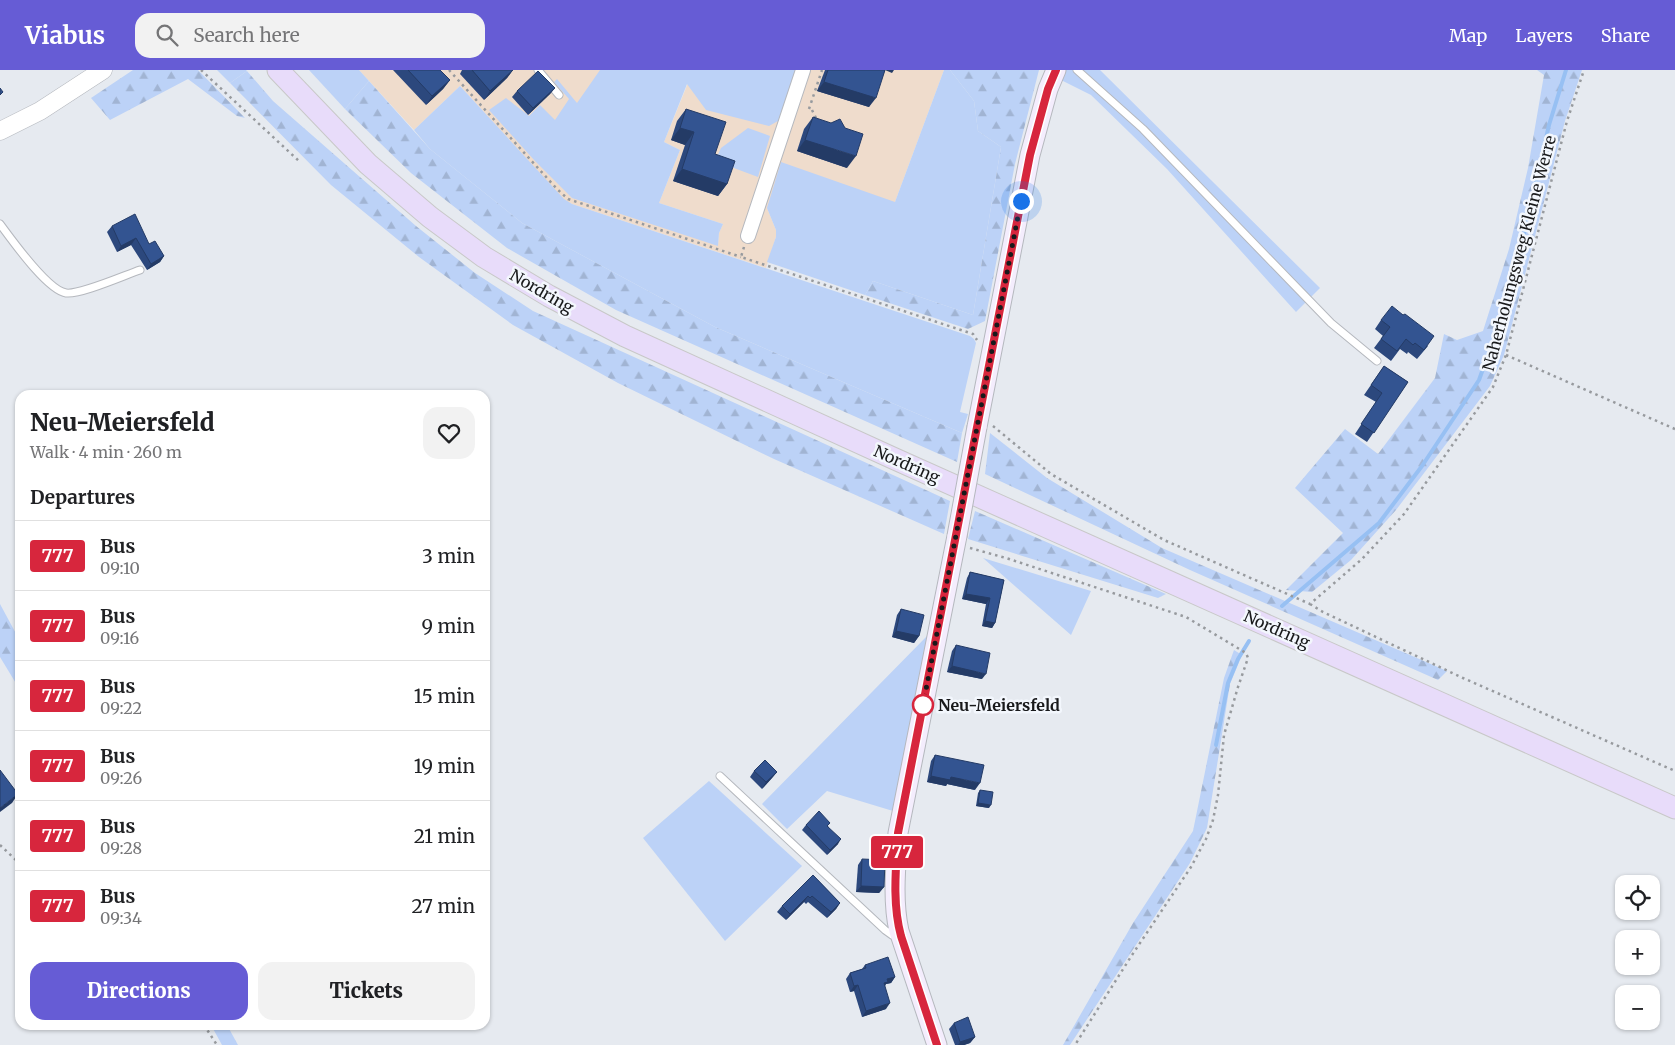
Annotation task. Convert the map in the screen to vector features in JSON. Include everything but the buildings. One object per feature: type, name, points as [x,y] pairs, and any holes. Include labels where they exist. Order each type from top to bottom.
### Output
[{"type":"main road","name":"Nordring","points":[[278,70],[368,164],[430,217],[484,256],[549,296],[652,349],[1675,808]]},
{"type":"main road","points":[[937,1045],[897,919],[898,833],[1030,155],[1056,70]]},
{"type":"street","points":[[0,131],[40,111],[103,70]]},
{"type":"street","points":[[748,236],[803,70]]},
{"type":"lane","points":[[538,70],[559,95]]},
{"type":"lane","points":[[1077,70],[1143,129],[1331,322],[1377,361]]},
{"type":"lane","points":[[0,224],[40,273],[58,290],[67,293],[101,285],[140,270]]},
{"type":"lane","points":[[720,776],[885,930],[892,935],[901,936]]},
{"type":"path","points":[[202,70],[300,162]]},
{"type":"path","points":[[449,70],[568,199],[973,334],[977,342]]},
{"type":"path","points":[[820,125],[810,110],[822,70]]},
{"type":"path","name":"Naherholungsweg Kleine Werre","points":[[1310,604],[1362,559],[1404,514],[1493,387],[1506,355],[1567,121],[1584,70]]},
{"type":"path","points":[[741,257],[748,236]]},
{"type":"path","points":[[1506,355],[1675,428]]},
{"type":"path","points":[[979,420],[1059,478],[1164,540],[1286,595],[1298,598],[1323,612],[1463,678],[1675,771]]},
{"type":"path","points":[[955,541],[1186,617],[1246,653],[1248,658],[1224,735],[1218,795],[1213,820],[1206,839],[1191,868],[1132,955],[1075,1045]]},
{"type":"path","points":[[0,845],[15,859]]},
{"type":"path","points":[[207,1030],[217,1045]]},
{"type":"shaded area","points":[[359,70],[661,70],[588,203],[718,245],[719,233],[723,224],[659,203],[680,150],[664,142],[688,83],[778,121],[796,70],[944,70],[895,202],[767,208],[776,230],[776,237],[766,268],[564,200],[460,86],[414,130]]},
{"type":"green space","points":[[133,70],[198,70],[245,118],[237,116],[188,79],[110,120],[91,98]]},
{"type":"green space","points":[[217,70],[246,70],[247,71],[230,83]]},
{"type":"green space","points":[[309,70],[359,70],[369,81],[345,109]]},
{"type":"green space","points":[[600,70],[796,70],[778,121],[769,126],[706,110],[687,84],[664,142],[680,150],[659,203],[723,224],[719,233],[718,246],[572,198],[535,161],[489,110],[506,98],[529,116],[540,105],[555,120],[569,99],[554,82],[557,79],[577,103]]},
{"type":"green space","points":[[944,70],[950,70],[974,101],[978,131],[1001,147],[973,315],[873,281],[865,295],[767,262],[776,237],[776,230],[767,208],[781,162],[895,202]]},
{"type":"green space","points":[[950,70],[1039,70],[1015,164],[985,321],[968,329],[865,295],[873,281],[973,315],[1001,147],[978,131],[974,101]]},
{"type":"green space","points":[[1066,70],[1100,70],[1320,288],[1296,312],[1167,169],[1091,95],[1061,80]]},
{"type":"green space","points":[[1537,70],[1582,70],[1565,121],[1504,355],[1490,386],[1396,510],[1351,560],[1312,592],[1286,590],[1343,533],[1295,488],[1345,429],[1378,454],[1435,378],[1444,334],[1457,340],[1483,331],[1509,249],[1528,168],[1544,75]]},
{"type":"green space","points":[[247,71],[273,101],[416,226],[475,273],[533,311],[950,501],[944,534],[774,459],[618,383],[513,325],[419,257],[331,185],[230,83]]},
{"type":"green space","points":[[369,81],[430,149],[522,223],[715,327],[962,433],[957,462],[616,310],[507,248],[411,173],[345,109]]},
{"type":"green space","points":[[460,86],[564,199],[572,204],[970,336],[976,343],[960,412],[968,414],[962,433],[715,327],[522,223],[430,149],[414,130]]},
{"type":"green space","points":[[748,128],[770,136],[758,177],[715,161],[721,148]]},
{"type":"green space","points":[[990,433],[1047,478],[1162,548],[1447,671],[1438,680],[1190,570],[985,474]]},
{"type":"green space","points":[[975,511],[1166,594],[1158,598],[968,539]]},
{"type":"green space","points":[[983,558],[1091,591],[1071,635]]},
{"type":"green space","points":[[0,604],[15,632],[15,682],[0,657]]},
{"type":"green space","points":[[928,635],[893,811],[827,791],[787,829],[762,804]]},
{"type":"green space","points":[[1234,650],[1242,655],[1230,684],[1207,828],[1190,863],[1070,1045],[1063,1045],[1133,923],[1193,831],[1224,678]]},
{"type":"green space","points":[[709,781],[802,866],[725,941],[643,838]]},
{"type":"green space","points":[[214,1030],[230,1030],[238,1045],[222,1045]]},
{"type":"waterway","points":[[1282,606],[1379,523],[1422,466],[1479,380],[1511,291],[1549,125],[1566,70]]},
{"type":"waterway","points":[[1216,745],[1228,683],[1238,659],[1249,641]]},
{"type":"bus line","name":"777","points":[[937,1045],[897,919],[898,833],[1030,155],[1048,89],[1056,70]]},
{"type":"place","name":"Neu-Meiersfeld","points":[[923,705]]},
{"type":"route","points":[[923,705],[1021,201]]}]
